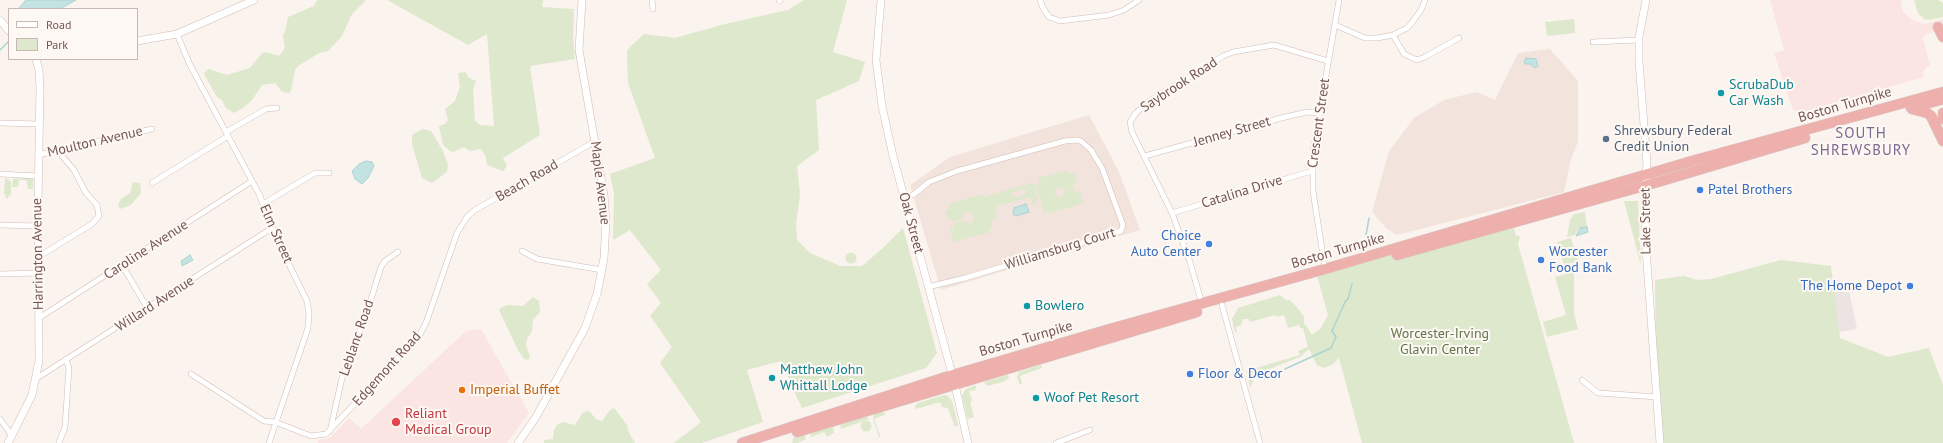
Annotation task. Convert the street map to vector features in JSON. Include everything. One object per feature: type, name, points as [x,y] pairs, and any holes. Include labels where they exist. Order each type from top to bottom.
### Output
[{"type":"highway","points":[[1938,27],[1943,38]]},
{"type":"highway","name":"Boston Turnpike","points":[[742,443],[1202,304],[1646,175],[1943,92]]},
{"type":"highway","name":"Boston Turnpike","points":[[763,443],[953,380],[1042,357],[1645,186],[1943,99]]},
{"type":"highway","points":[[1908,108],[1918,109],[1931,116],[1943,141]]},
{"type":"highway","points":[[1943,113],[1943,119]]},
{"type":"main road","points":[[138,41],[178,34],[253,0]]},
{"type":"main road","name":"Maple Avenue","points":[[518,443],[536,417],[580,336],[592,311],[602,270],[606,235],[605,208],[580,59],[579,32],[582,0]]},
{"type":"main road","name":"Oak Street","points":[[881,0],[876,57],[878,77],[893,156],[953,380],[968,443]]},
{"type":"main road","name":"Lake Street","points":[[1646,0],[1639,40],[1646,175],[1646,249],[1658,397],[1660,443]]},
{"type":"main road","points":[[0,20],[8,30]]},
{"type":"main road","name":"Harrington Avenue","points":[[8,443],[28,403],[37,378],[40,352],[38,155],[40,82],[36,60]]},
{"type":"street","points":[[652,0],[654,9]]},
{"type":"street","points":[[1040,0],[1046,14],[1055,20],[1060,21],[1114,14],[1124,10],[1139,0]]},
{"type":"street","name":"Crescent Street","points":[[1325,269],[1312,171],[1313,151],[1339,0]]},
{"type":"street","points":[[1335,25],[1365,38],[1377,38],[1393,35],[1407,28],[1411,24],[1421,10],[1425,0]]},
{"type":"street","name":"Elm Street","points":[[178,34],[189,62],[252,181],[278,242],[305,293],[309,313],[308,328],[269,443]]},
{"type":"street","points":[[1393,35],[1404,54],[1417,60],[1459,38]]},
{"type":"street","points":[[1594,42],[1639,40]]},
{"type":"street","name":"Saybrook Road","points":[[1202,304],[1188,257],[1172,214],[1130,126],[1136,113],[1148,102],[1223,56],[1241,50],[1274,45],[1328,61]]},
{"type":"street","points":[[152,183],[266,110],[277,108]]},
{"type":"street","name":"Jenney Street","points":[[1145,156],[1281,118],[1307,112],[1319,113]]},
{"type":"street","points":[[0,123],[39,124]]},
{"type":"street","name":"Moulton Avenue","points":[[38,155],[152,129]]},
{"type":"street","name":"Williamsburg Court","points":[[904,196],[914,195],[929,182],[957,171],[1065,141],[1077,140],[1081,141],[1091,150],[1102,168],[1123,225],[1121,231],[1115,233],[970,277],[928,287]]},
{"type":"street","name":"Beach Road","points":[[463,223],[475,210],[594,142]]},
{"type":"street","points":[[38,257],[92,224],[98,218],[99,213],[97,204],[86,193],[74,170],[58,151]]},
{"type":"street","name":"Catalina Drive","points":[[1172,214],[1312,171]]},
{"type":"street","points":[[263,204],[315,173],[329,173]]},
{"type":"street","points":[[0,174],[38,176]]},
{"type":"street","name":"Caroline Avenue","points":[[39,318],[252,181]]},
{"type":"street","name":"Edgemont Road","points":[[330,431],[419,336],[426,323],[452,247],[463,223]]},
{"type":"street","points":[[0,226],[38,226]]},
{"type":"street","name":"Willard Avenue","points":[[37,378],[148,309],[272,228]]},
{"type":"street","points":[[522,251],[537,259],[602,270]]},
{"type":"street","name":"Leblanc Road","points":[[330,431],[342,378],[367,312],[381,267],[385,261],[398,252]]},
{"type":"street","points":[[122,265],[148,309]]},
{"type":"street","points":[[0,274],[39,273]]},
{"type":"street","points":[[1222,305],[1260,443]]},
{"type":"street","points":[[58,443],[66,427],[69,368],[66,360]]},
{"type":"street","points":[[191,374],[250,413],[264,420],[275,422],[311,436],[323,435],[330,431]]},
{"type":"street","points":[[1582,380],[1598,393],[1658,397]]},
{"type":"street","points":[[0,419],[12,436]]},
{"type":"street","points":[[1056,443],[1090,430]]},
{"type":"shaded area","points":[[1770,0],[1901,0],[1903,12],[1912,20],[1925,24],[1943,19],[1943,30],[1926,34],[1923,38],[1930,66],[1926,67],[1923,73],[1924,77],[1802,112],[1793,110],[1774,53],[1784,50]]},
{"type":"shaded area","points":[[1550,49],[1578,81],[1578,142],[1571,159],[1564,192],[1397,235],[1387,229],[1372,212],[1389,151],[1414,118],[1444,100],[1476,92],[1495,100],[1518,53]]},
{"type":"shaded area","points":[[1089,115],[1119,172],[1140,230],[941,290],[910,185],[950,157]]},
{"type":"shaded area","points":[[1838,280],[1848,286],[1857,329],[1820,335],[1808,285]]},
{"type":"shaded area","points":[[481,329],[529,413],[507,443],[318,443],[318,440],[330,438],[349,418],[361,429],[466,331]]},
{"type":"green space","points":[[317,0],[366,0],[352,14],[342,36],[328,51],[319,53],[298,66],[295,70],[291,91],[289,93],[282,92],[275,83],[262,85],[252,100],[243,108],[234,113],[226,108],[222,100],[217,97],[204,74],[208,69],[227,75],[250,68],[262,53],[266,52],[279,56],[285,48],[283,35],[288,17],[314,6]]},
{"type":"green space","points":[[387,0],[543,0],[542,7],[574,9],[573,38],[575,59],[530,66],[540,135],[503,158],[507,166],[503,171],[487,165],[486,157],[481,149],[470,151],[464,147],[453,152],[450,151],[443,145],[439,126],[445,124],[448,120],[445,109],[455,101],[460,87],[458,73],[466,72],[468,77],[476,81],[473,90],[475,121],[480,125],[494,126],[487,34],[468,45]]},
{"type":"green space","points":[[804,0],[847,0],[833,52],[865,62],[859,81],[816,100],[819,150],[797,166],[800,195],[796,223],[797,240],[810,253],[840,266],[862,266],[903,228],[937,353],[926,368],[802,408],[791,385],[785,367],[781,361],[747,370],[763,422],[702,443],[674,443],[701,422],[660,363],[672,347],[650,316],[661,303],[647,284],[661,270],[630,230],[613,240],[614,194],[610,174],[655,158],[628,83],[627,50],[644,34],[675,38],[725,24],[788,10]]},
{"type":"green space","points":[[1914,0],[1938,0],[1943,3],[1943,17],[1929,20],[1924,19],[1918,13]]},
{"type":"green space","points":[[1574,19],[1575,33],[1547,36],[1545,22]]},
{"type":"green space","points":[[423,129],[431,131],[443,151],[448,165],[447,172],[432,183],[422,178],[412,144],[412,135]]},
{"type":"green space","points":[[1068,170],[1069,173],[1075,174],[1077,183],[1073,184],[1074,188],[1065,191],[1060,187],[1056,188],[1054,194],[1059,197],[1062,196],[1064,192],[1074,189],[1076,192],[1080,191],[1083,202],[1049,213],[1046,211],[1045,215],[1035,184],[1039,183],[1039,178]]},
{"type":"green space","points":[[5,179],[8,179],[11,182],[11,195],[9,195],[8,198],[5,198],[6,195],[4,194]]},
{"type":"green space","points":[[13,179],[33,179],[33,189],[28,189],[27,181],[24,180],[19,180],[18,187],[12,187]]},
{"type":"green space","points":[[133,182],[140,183],[141,193],[131,205],[120,209],[118,205],[121,199],[130,193]]},
{"type":"green space","points":[[1031,183],[1034,184],[1038,199],[1036,201],[1036,205],[1033,206],[1030,197],[998,206],[995,210],[997,218],[990,220],[993,227],[990,228],[990,232],[954,242],[950,229],[954,227],[953,224],[963,220],[970,224],[974,220],[974,217],[972,213],[967,212],[961,219],[952,222],[952,219],[948,220],[945,211],[950,209],[949,204],[983,194],[984,197]],"holes":[[[1023,189],[1027,190],[1026,193],[1018,197],[1011,196],[1012,193]]]},
{"type":"green space","points":[[1624,201],[1638,201],[1641,265]]},
{"type":"green space","points":[[1585,212],[1587,227],[1578,229],[1575,235],[1567,237],[1570,220],[1574,214]]},
{"type":"green space","name":"Worcester-Irving Glavin Center","points":[[1511,218],[1516,236],[1520,236],[1518,244],[1574,443],[1362,443],[1339,358],[1333,364],[1324,368],[1317,365],[1309,349],[1300,357],[1257,374],[1250,387],[1246,371],[1300,355],[1298,351],[1308,347],[1303,328],[1300,328],[1299,325],[1288,328],[1284,315],[1276,317],[1275,315],[1250,322],[1249,319],[1243,319],[1241,325],[1236,327],[1237,332],[1235,332],[1232,319],[1238,308],[1280,295],[1286,300],[1290,300],[1300,311],[1304,317],[1304,323],[1312,335],[1321,328],[1328,315],[1316,272]]},
{"type":"green space","points":[[1571,238],[1578,261],[1564,265],[1557,242]]},
{"type":"green space","points":[[849,253],[853,253],[855,254],[855,262],[849,263],[846,260],[846,256]]},
{"type":"green space","points":[[1781,260],[1831,266],[1840,338],[1888,357],[1929,348],[1943,385],[1943,443],[1657,443],[1655,280],[1684,276],[1697,280],[1711,279]]},
{"type":"green space","points":[[1574,266],[1574,314],[1578,329],[1547,337],[1543,322],[1566,315],[1555,277],[1566,274],[1565,268]]},
{"type":"green space","points":[[533,297],[539,301],[540,312],[533,320],[532,331],[527,339],[526,345],[530,357],[528,360],[524,359],[518,350],[499,310],[508,305],[523,306]]},
{"type":"green space","points":[[1041,365],[1042,368],[1020,376],[1022,384],[1020,385],[1017,377],[1019,372]]},
{"type":"green space","points":[[1008,375],[1009,378],[1003,382],[987,386],[984,382]]},
{"type":"green space","points":[[977,385],[975,390],[969,391],[972,400],[970,402],[974,417],[968,419],[962,395],[966,389]]},
{"type":"green space","points":[[944,395],[948,396],[952,401],[958,425],[955,427],[948,408],[942,407],[940,402],[916,409],[915,406],[918,403]]},
{"type":"green space","points":[[614,408],[627,425],[629,433],[635,443],[544,443],[544,440],[553,439],[554,430],[557,425],[563,422],[575,425],[583,412],[589,411],[596,419],[602,421],[610,410]]},
{"type":"green space","points":[[882,412],[886,414],[874,419],[881,438],[879,437],[873,419],[874,414]]},
{"type":"green space","points":[[867,416],[869,419],[841,429],[840,424]]},
{"type":"green space","points":[[866,420],[870,422],[872,426],[870,430],[866,432],[862,430],[860,426],[862,422]]},
{"type":"green space","points":[[833,427],[834,433],[827,437],[824,432],[811,437],[810,433]]},
{"type":"green space","points":[[804,434],[806,439],[798,443],[792,443],[793,438]]},
{"type":"water","points":[[26,0],[76,0],[62,8],[19,8]]},
{"type":"water","points":[[1526,58],[1536,59],[1538,66],[1535,68],[1530,64],[1525,64],[1524,62]]},
{"type":"water","points":[[366,161],[372,162],[374,166],[368,178],[362,184],[355,179],[352,171],[359,164]]},
{"type":"water","points":[[1026,204],[1029,212],[1016,216],[1013,214],[1014,208]]},
{"type":"water","points":[[1587,227],[1588,232],[1576,236],[1580,228]]},
{"type":"water","points":[[190,255],[193,260],[182,266],[181,261]]},
{"type":"waterway","points":[[0,50],[8,42]]},
{"type":"waterway","points":[[1366,235],[1369,218]]},
{"type":"waterway","points":[[1285,369],[1331,348],[1336,337],[1332,331],[1345,302],[1348,299],[1352,284]]},
{"type":"place","name":"ScrubaDub Car Wash","points":[[1721,93]]},
{"type":"place","name":"Shrewsbury Federal Credit Union","points":[[1606,139]]},
{"type":"place","name":"Patel Brothers","points":[[1700,190]]},
{"type":"place","name":"Choice Auto Center","points":[[1209,244]]},
{"type":"place","name":"Worcester Food Bank","points":[[1541,260]]},
{"type":"place","name":"The Home Depot","points":[[1910,286]]},
{"type":"place","name":"Bowlero","points":[[1027,306]]},
{"type":"place","name":"Floor & Decor","points":[[1190,374]]},
{"type":"place","name":"Matthew John Whittall Lodge","points":[[772,378]]},
{"type":"place","name":"Imperial Buffet","points":[[462,390]]},
{"type":"place","name":"Woof Pet Resort","points":[[1036,398]]},
{"type":"place","name":"Reliant Medical Group","points":[[396,422]]},
{"type":"district","name":"SOUTH SHREWSBURY","points":[[1861,142]]}]
